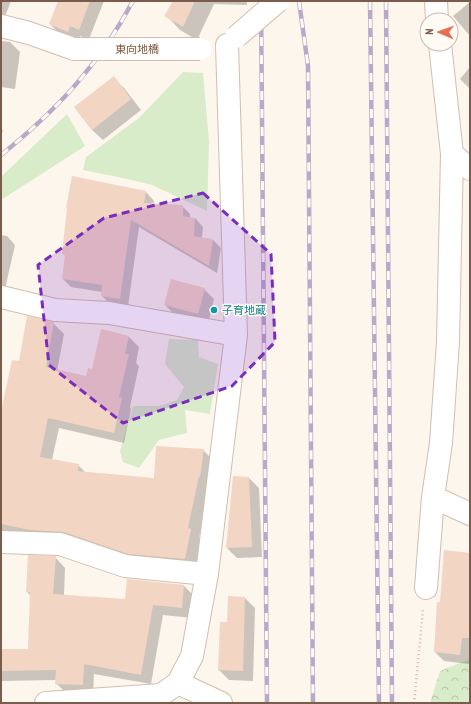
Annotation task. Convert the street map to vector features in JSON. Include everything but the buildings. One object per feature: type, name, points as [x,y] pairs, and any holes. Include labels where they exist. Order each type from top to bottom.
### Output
[{"type":"street","points":[[46,703],[161,695],[178,683],[192,656],[207,574],[236,335],[232,41],[278,1]]},
{"type":"street","points":[[436,1],[437,12]]},
{"type":"street","name":"東向地橋","points":[[1,26],[29,33],[74,49],[218,49],[232,41]]},
{"type":"street","points":[[426,588],[434,497],[441,443],[448,342],[452,154],[441,52]]},
{"type":"street","points":[[452,154],[470,169]]},
{"type":"street","points":[[1,297],[55,310],[109,313],[236,335]]},
{"type":"street","points":[[434,497],[470,514]]},
{"type":"street","points":[[1,542],[60,544],[125,566],[207,574]]},
{"type":"street","points":[[178,683],[221,703]]},
{"type":"path","points":[[414,703],[426,588]]},
{"type":"highlighted area","points":[[203,193],[271,254],[275,342],[232,386],[123,423],[49,365],[38,265],[104,218]]},
{"type":"green space","points":[[183,72],[203,73],[209,141],[207,211],[152,185],[83,170],[86,157],[139,118]]},
{"type":"green space","points":[[67,114],[85,146],[1,200],[1,177]]},
{"type":"green space","points":[[169,339],[198,340],[199,357],[218,364],[210,414],[185,410],[187,433],[159,440],[139,468],[123,462],[120,451],[133,406],[159,406],[177,400],[184,387],[165,364]]},
{"type":"green space","points":[[470,659],[470,703],[430,703],[440,671]]},
{"type":"railway","points":[[1,155],[41,121],[75,85],[106,46],[133,1]]},
{"type":"railway","points":[[261,1],[267,703]]},
{"type":"railway","points":[[299,1],[308,66],[313,703]]},
{"type":"railway","points":[[370,1],[379,703]]},
{"type":"railway","points":[[386,1],[392,703]]},
{"type":"place","name":"子育地蔵","points":[[214,310]]}]
